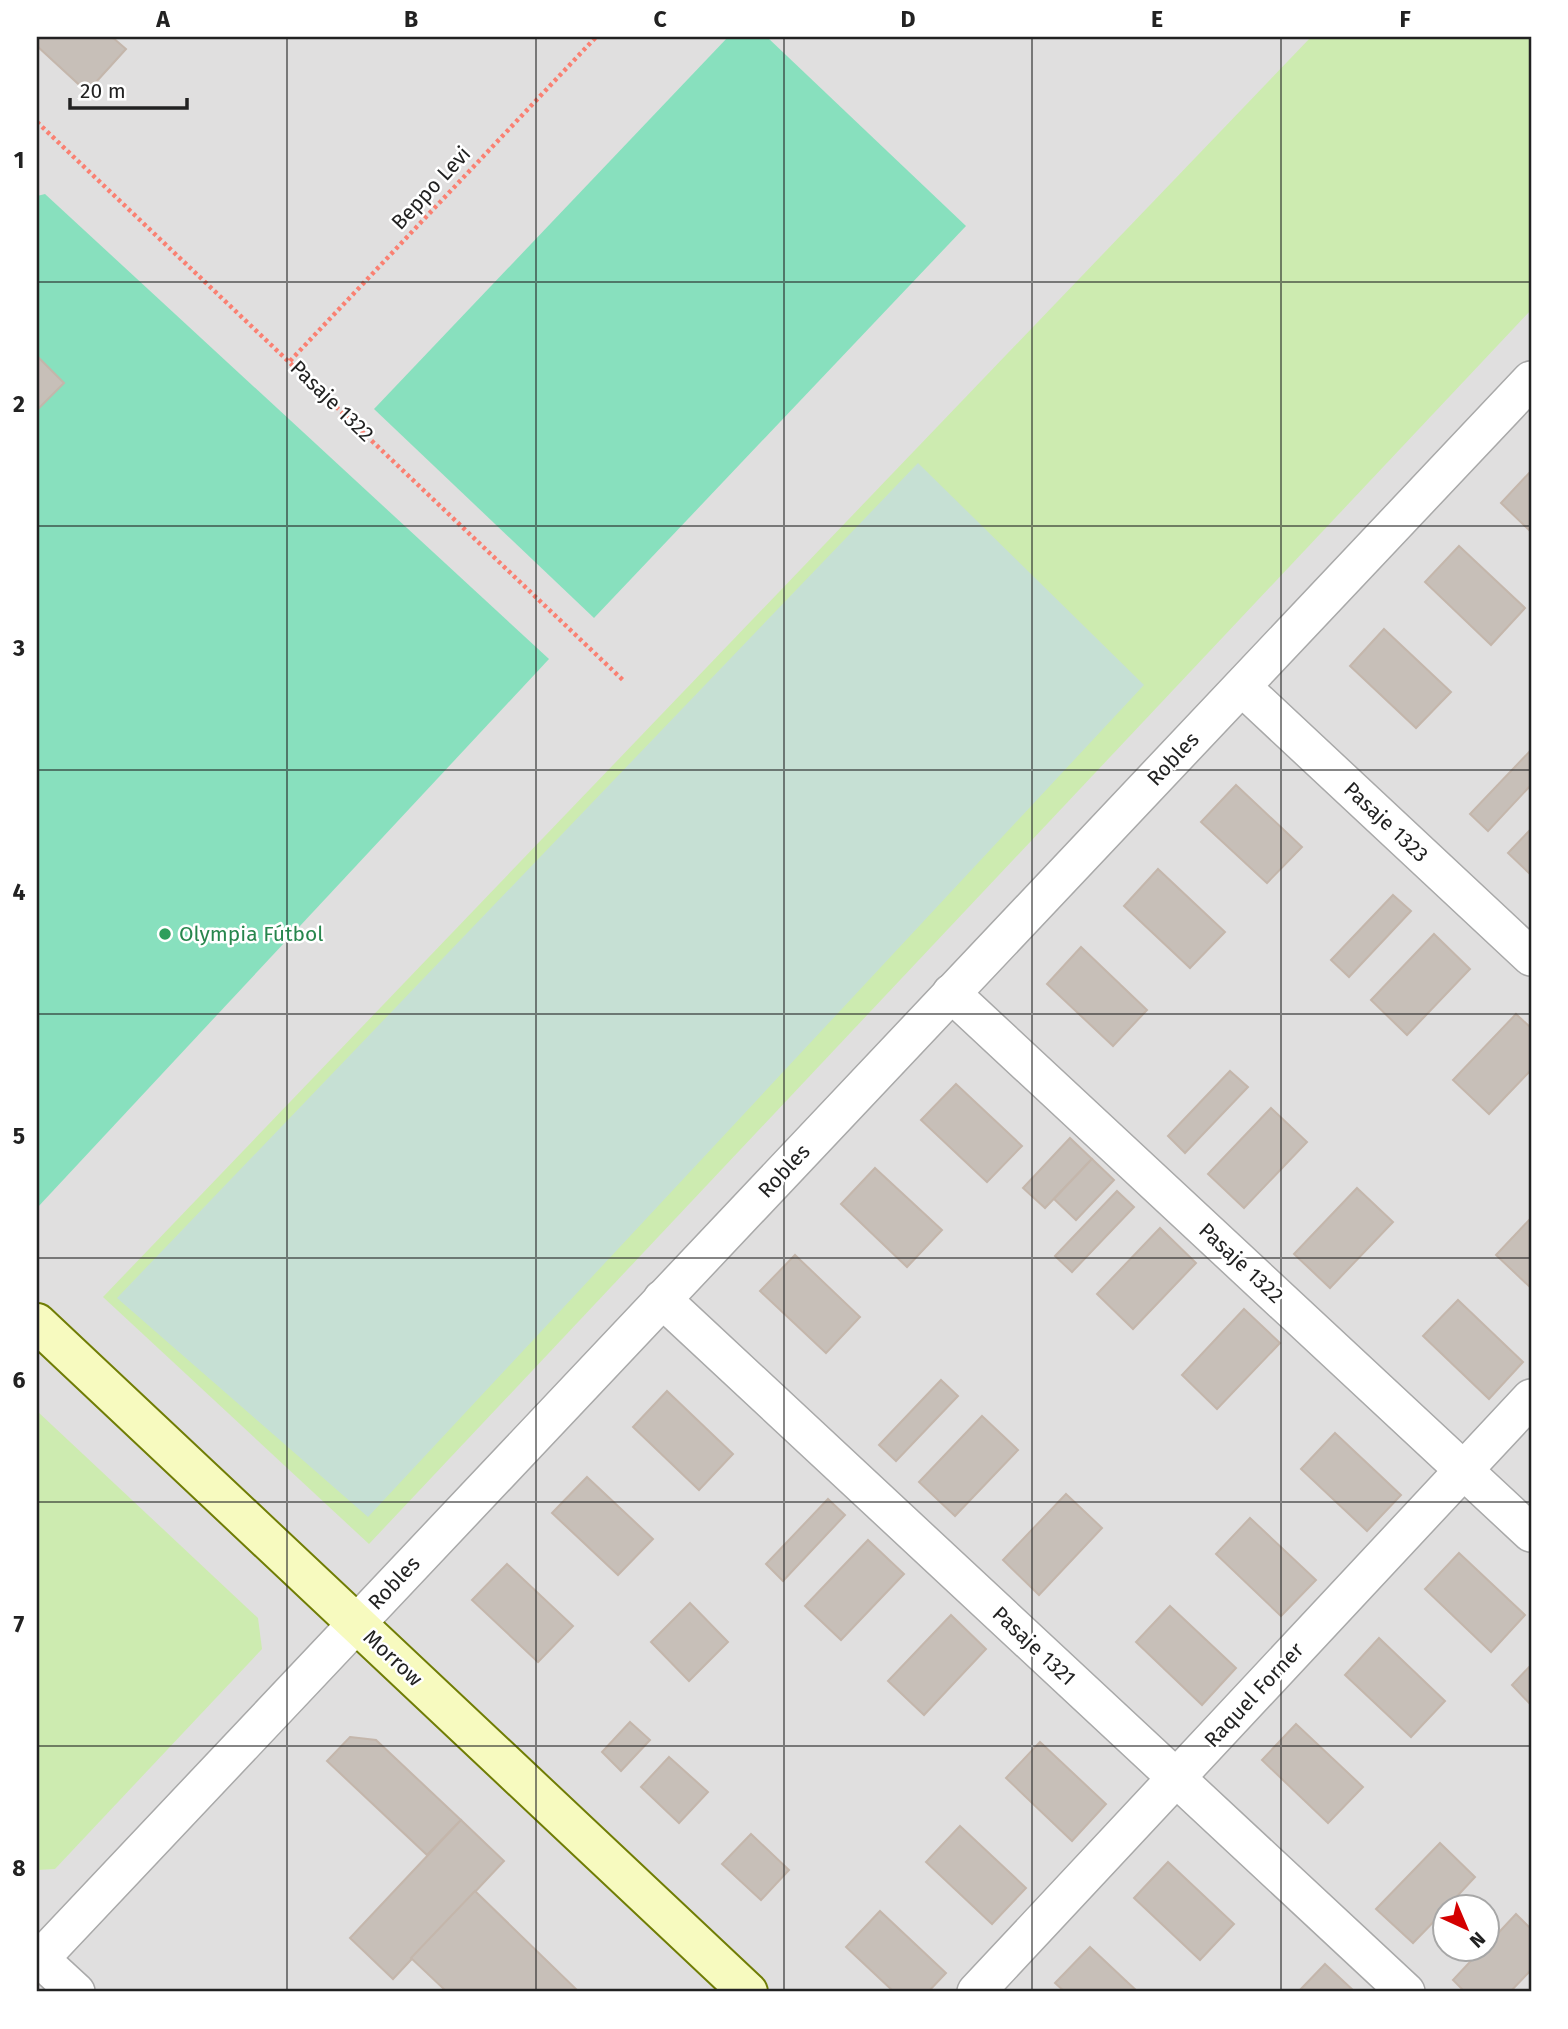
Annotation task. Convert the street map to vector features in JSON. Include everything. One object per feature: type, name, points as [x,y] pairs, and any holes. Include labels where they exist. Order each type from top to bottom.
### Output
[{"type":"street","name":"Robles","points":[[38,1959],[1531,380]]},
{"type":"street","name":"Pasaje 1323","points":[[1242,687],[1531,957]]},
{"type":"street","name":"Pasaje 1322","points":[[951,993],[1531,1533]]},
{"type":"street","name":"Pasaje 1321","points":[[662,1299],[1406,1992]]},
{"type":"street","name":"Morrow","points":[[37,1323],[748,1992]]},
{"type":"street","name":"Raquel Forner","points":[[976,1992],[1531,1398]]},
{"type":"street","points":[[38,1959],[76,1992]]},
{"type":"path","name":"Beppo Levi","points":[[290,361],[596,37]]},
{"type":"path","name":"Pasaje 1322","points":[[37,122],[625,682]]},
{"type":"shaded area","points":[[37,37],[1531,37],[1531,1992],[37,1992]]},
{"type":"green space","points":[[728,37],[767,37],[966,226],[594,618],[374,409]]},
{"type":"green space","points":[[1311,37],[1531,37],[1531,310],[369,1544],[103,1297]]},
{"type":"green space","name":"Olympia Fútbol","points":[[45,194],[549,659],[37,1208],[37,196]]},
{"type":"green space","points":[[918,463],[1144,685],[368,1517],[117,1298]]},
{"type":"green space","points":[[37,1411],[258,1618],[262,1649],[55,1869],[37,1870]]},
{"type":"building","points":[[37,37],[112,37],[126,49],[87,92],[37,46]]},
{"type":"building","points":[[37,356],[64,383],[37,410]]},
{"type":"building","points":[[1531,471],[1531,532],[1501,503]]},
{"type":"building","points":[[1459,546],[1525,608],[1491,645],[1425,582]]},
{"type":"building","points":[[1384,629],[1451,692],[1416,728],[1350,666]]},
{"type":"building","points":[[1531,750],[1531,785],[1488,831],[1470,814]]},
{"type":"building","points":[[1236,785],[1302,847],[1267,883],[1201,822]]},
{"type":"building","points":[[1531,829],[1531,875],[1508,853]]},
{"type":"building","points":[[1158,869],[1225,932],[1190,968],[1124,906]]},
{"type":"building","points":[[1393,895],[1411,911],[1349,977],[1331,960]]},
{"type":"building","points":[[1434,934],[1470,969],[1407,1035],[1371,1000]]},
{"type":"building","points":[[1081,947],[1147,1010],[1113,1046],[1047,984]]},
{"type":"building","points":[[1516,1014],[1531,1028],[1531,1070],[1489,1114],[1453,1080]]},
{"type":"building","points":[[1230,1071],[1248,1087],[1185,1153],[1168,1136]]},
{"type":"building","points":[[956,1084],[1022,1146],[987,1182],[921,1120]]},
{"type":"building","points":[[1271,1108],[1307,1142],[1244,1208],[1208,1174]]},
{"type":"building","points":[[1070,1138],[1092,1159],[1045,1208],[1023,1188]]},
{"type":"building","points":[[1092,1159],[1114,1180],[1076,1220],[1054,1199]]},
{"type":"building","points":[[875,1168],[942,1230],[907,1267],[841,1204]]},
{"type":"building","points":[[1357,1188],[1393,1222],[1330,1288],[1294,1254]]},
{"type":"building","points":[[1117,1191],[1134,1207],[1072,1272],[1055,1256]]},
{"type":"building","points":[[1531,1219],[1531,1288],[1496,1255]]},
{"type":"building","points":[[1160,1228],[1196,1263],[1133,1329],[1097,1294]]},
{"type":"building","points":[[795,1255],[860,1317],[826,1353],[760,1291]]},
{"type":"building","points":[[1458,1300],[1523,1362],[1489,1399],[1423,1336]]},
{"type":"building","points":[[1244,1309],[1280,1343],[1217,1409],[1182,1375]]},
{"type":"building","points":[[941,1380],[958,1396],[896,1461],[879,1445]]},
{"type":"building","points":[[667,1391],[733,1454],[699,1490],[633,1427]]},
{"type":"building","points":[[982,1416],[1018,1450],[955,1516],[919,1482]]},
{"type":"building","points":[[1335,1433],[1401,1495],[1367,1531],[1301,1469]]},
{"type":"building","points":[[587,1477],[653,1539],[618,1575],[552,1513]]},
{"type":"building","points":[[1066,1494],[1102,1528],[1039,1595],[1003,1560]]},
{"type":"building","points":[[828,1499],[845,1515],[783,1581],[766,1564]]},
{"type":"building","points":[[1250,1518],[1316,1580],[1281,1616],[1216,1554]]},
{"type":"building","points":[[868,1540],[904,1574],[841,1640],[805,1606]]},
{"type":"building","points":[[1459,1553],[1525,1615],[1491,1652],[1425,1589]]},
{"type":"building","points":[[507,1564],[573,1626],[538,1662],[472,1600]]},
{"type":"building","points":[[690,1603],[728,1642],[689,1681],[651,1642]]},
{"type":"building","points":[[1170,1606],[1236,1668],[1202,1705],[1136,1642]]},
{"type":"building","points":[[951,1615],[986,1649],[924,1715],[888,1681]]},
{"type":"building","points":[[1379,1638],[1445,1701],[1411,1737],[1345,1675]]},
{"type":"building","points":[[1531,1665],[1531,1705],[1512,1685]]},
{"type":"building","points":[[630,1722],[650,1740],[621,1771],[602,1752]]},
{"type":"building","points":[[1296,1724],[1363,1787],[1328,1823],[1262,1760]]},
{"type":"building","points":[[350,1737],[376,1740],[461,1820],[427,1855],[327,1761]]},
{"type":"building","points":[[1040,1742],[1106,1804],[1072,1841],[1006,1778]]},
{"type":"building","points":[[669,1757],[708,1792],[679,1823],[641,1787]]},
{"type":"building","points":[[461,1820],[504,1861],[393,1979],[350,1938]]},
{"type":"building","points":[[960,1826],[1026,1888],[992,1924],[926,1862]]},
{"type":"building","points":[[751,1834],[789,1870],[761,1900],[722,1864]]},
{"type":"building","points":[[1440,1843],[1475,1877],[1461,1892],[1432,1892],[1432,1923],[1413,1943],[1376,1909]]},
{"type":"building","points":[[1168,1862],[1234,1924],[1200,1960],[1134,1898]]},
{"type":"building","points":[[475,1891],[579,1992],[447,1992],[411,1958]]},
{"type":"building","points":[[880,1911],[946,1973],[928,1992],[894,1992],[846,1947]]},
{"type":"building","points":[[1516,1914],[1531,1929],[1531,1970],[1510,1992],[1465,1992],[1453,1980],[1470,1962],[1502,1962],[1502,1929]]},
{"type":"building","points":[[1090,1947],[1138,1992],[1065,1992],[1055,1983]]},
{"type":"building","points":[[1325,1964],[1355,1992],[1298,1992]]},
{"type":"place","name":"Olympia Fútbol","points":[[165,934]]}]
